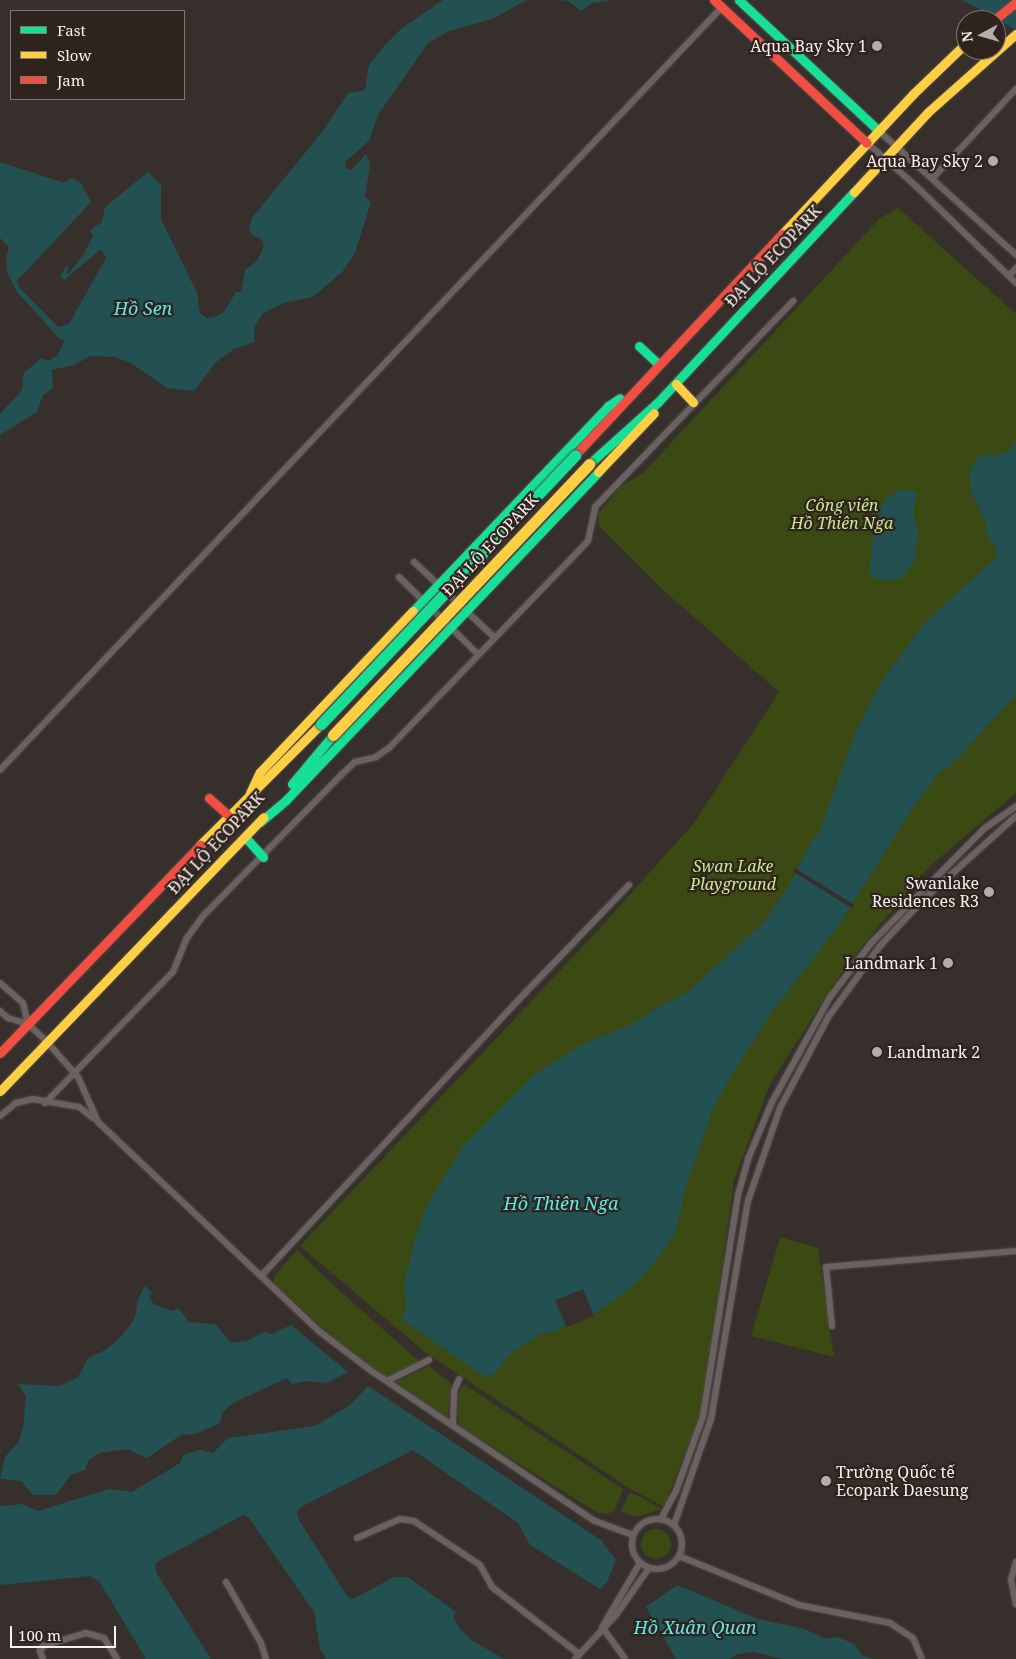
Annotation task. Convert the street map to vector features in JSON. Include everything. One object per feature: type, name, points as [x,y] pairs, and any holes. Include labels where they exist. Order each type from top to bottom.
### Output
[{"type":"main road","points":[[739,0],[879,131]]},
{"type":"main road","points":[[1006,10],[1016,2]]},
{"type":"main road","points":[[718,4],[867,143]]},
{"type":"main road","name":"ĐẠI LỘ ECOPARK","points":[[0,1091],[245,838],[333,735],[589,464],[676,384],[947,93],[1016,34]]},
{"type":"main road","name":"ĐẠI LỘ ECOPARK","points":[[0,1053],[250,793],[321,724],[867,143],[956,53]]},
{"type":"main road","points":[[639,346],[658,364]]},
{"type":"main road","points":[[676,384],[693,402]]},
{"type":"main road","points":[[250,793],[260,772],[608,406],[637,386]]},
{"type":"main road","points":[[260,822],[286,800],[653,416],[658,402]]},
{"type":"main road","points":[[210,798],[228,816]]},
{"type":"main road","points":[[245,838],[264,857]]},
{"type":"street","points":[[0,770],[718,4]]},
{"type":"street","points":[[932,178],[1016,89]]},
{"type":"street","points":[[879,131],[1016,255]]},
{"type":"street","points":[[867,143],[1016,283]]},
{"type":"street","points":[[1009,276],[1016,268]]},
{"type":"street","points":[[46,1102],[173,972],[187,938],[202,918],[264,857],[355,762],[376,757],[389,748],[588,541],[595,507],[693,402],[793,301]]},
{"type":"street","points":[[414,562],[494,637]]},
{"type":"street","points":[[399,577],[478,654]]},
{"type":"street","points":[[661,1519],[676,1491],[703,1416],[738,1195],[764,1119],[800,1046],[830,997],[886,927],[985,828],[1016,806]]},
{"type":"street","points":[[674,1525],[711,1419],[734,1270],[748,1201],[773,1122],[829,1016],[892,933],[934,889],[1016,816]]},
{"type":"street","points":[[262,1275],[525,993],[630,885]]},
{"type":"street","points":[[886,927],[892,933]]},
{"type":"street","points":[[0,983],[23,1003],[28,1024]]},
{"type":"street","points":[[0,1011],[8,1018],[28,1024],[47,1042],[74,1073],[98,1122]]},
{"type":"street","points":[[0,1116],[26,1099],[79,1107],[98,1122],[262,1275],[272,1289],[320,1332],[387,1381],[595,1521],[633,1535]]},
{"type":"street","points":[[764,1119],[773,1122]]},
{"type":"street","points":[[832,1326],[826,1267],[1016,1251]]},
{"type":"street","points":[[726,1269],[734,1270]]},
{"type":"street","points":[[387,1381],[429,1360]]},
{"type":"street","points":[[453,1424],[454,1390],[459,1379]]},
{"type":"street","points":[[703,1416],[711,1419]]},
{"type":"street","points":[[661,1519],[674,1525],[682,1540],[679,1556],[663,1568],[649,1568],[640,1563],[632,1547],[633,1535],[642,1524],[661,1519]]},
{"type":"street","points":[[357,1538],[400,1520],[414,1521],[480,1565],[492,1587],[577,1656],[602,1627],[616,1615],[649,1568]]},
{"type":"street","points":[[679,1556],[799,1605],[890,1623],[913,1638],[922,1659]]},
{"type":"street","points":[[1016,1562],[1011,1579],[1016,1604]]},
{"type":"street","points":[[602,1627],[640,1563]]},
{"type":"street","points":[[226,1582],[261,1643],[266,1659]]},
{"type":"street","points":[[602,1627],[625,1659]]},
{"type":"street","points":[[43,1659],[40,1652],[44,1646],[86,1633],[104,1638],[118,1659]]},
{"type":"green space","name":"Công viên Hồ Thiên Nga","points":[[898,208],[1016,314],[1016,793],[931,865],[873,933],[838,978],[770,1084],[734,1180],[703,1408],[664,1507],[629,1488],[426,1353],[300,1246],[590,939],[694,823],[779,692],[663,590],[599,526],[598,514],[620,487],[643,473],[880,218]]},
{"type":"green space","points":[[780,1237],[818,1248],[834,1357],[751,1336]]},
{"type":"green space","points":[[297,1250],[333,1285],[420,1362],[386,1377],[331,1336],[274,1283],[274,1276]]},
{"type":"green space","points":[[429,1366],[451,1383],[448,1418],[395,1382]]},
{"type":"green space","points":[[464,1384],[623,1489],[615,1510],[608,1514],[596,1512],[459,1426],[458,1394]]},
{"type":"green space","points":[[632,1493],[662,1509],[637,1517],[621,1512],[628,1495]]},
{"type":"green space","points":[[656,1529],[667,1533],[671,1544],[667,1555],[656,1559],[645,1555],[641,1544],[645,1533]]},
{"type":"water","name":"Hồ Sen","points":[[443,0],[527,0],[492,19],[449,31],[428,43],[378,115],[369,141],[345,162],[346,168],[351,170],[366,154],[370,164],[365,197],[371,202],[355,253],[343,271],[313,297],[283,303],[262,314],[254,328],[255,342],[234,349],[216,362],[194,391],[167,388],[131,363],[115,357],[91,356],[73,365],[52,370],[53,388],[43,395],[37,412],[0,435],[0,414],[22,390],[24,373],[41,358],[48,361],[57,356],[65,340],[60,339],[17,292],[8,275],[6,258],[9,247],[0,238],[0,162],[64,183],[71,178],[81,183],[91,202],[17,281],[19,287],[58,327],[69,324],[106,258],[101,249],[64,280],[60,276],[66,267],[69,267],[66,273],[69,273],[83,255],[93,236],[90,230],[102,222],[105,207],[148,172],[161,185],[161,219],[197,293],[200,313],[207,318],[217,316],[224,312],[236,292],[241,292],[245,270],[257,261],[264,246],[262,239],[254,236],[249,230],[252,218],[322,132],[348,93],[365,90],[369,65],[385,45],[401,29]]},
{"type":"water","points":[[558,0],[614,0],[592,3],[581,11],[568,1]]},
{"type":"water","points":[[962,0],[1016,0],[1016,30],[1006,24],[1006,10],[981,10]]},
{"type":"water","name":"Hồ Thiên Nga","points":[[1016,441],[1016,695],[952,764],[940,772],[916,803],[837,928],[774,1009],[731,1076],[712,1111],[685,1190],[675,1234],[660,1256],[636,1283],[600,1311],[548,1334],[545,1331],[512,1353],[494,1374],[485,1377],[401,1319],[406,1308],[404,1283],[416,1236],[428,1203],[464,1145],[535,1074],[581,1045],[638,1021],[655,1009],[687,993],[764,922],[790,884],[813,839],[819,834],[855,733],[881,682],[927,620],[997,557],[995,546],[987,536],[986,523],[971,492],[969,471],[980,455],[997,456],[1008,452]]},
{"type":"water","points":[[899,490],[912,490],[917,494],[913,511],[918,532],[915,560],[901,579],[880,581],[869,573],[876,516],[886,499]]},
{"type":"water","points":[[145,1286],[153,1293],[149,1295],[154,1305],[173,1311],[178,1308],[189,1322],[215,1324],[231,1343],[246,1341],[265,1332],[272,1334],[291,1325],[348,1372],[327,1383],[306,1381],[292,1384],[287,1378],[233,1403],[223,1412],[220,1423],[196,1434],[181,1435],[147,1458],[127,1449],[99,1453],[88,1461],[85,1470],[71,1475],[56,1495],[33,1495],[21,1481],[0,1479],[5,1457],[19,1441],[23,1428],[26,1396],[18,1384],[60,1386],[78,1377],[88,1358],[105,1350],[121,1337],[135,1318],[138,1299]]},
{"type":"water","points":[[368,1386],[601,1540],[616,1560],[607,1582],[600,1589],[530,1545],[518,1523],[413,1450],[301,1507],[297,1513],[299,1520],[347,1596],[353,1599],[394,1577],[408,1577],[456,1612],[453,1617],[460,1629],[473,1641],[504,1659],[326,1659],[320,1649],[314,1612],[249,1518],[243,1515],[155,1563],[157,1574],[211,1659],[146,1659],[99,1581],[90,1576],[0,1585],[0,1506],[22,1504],[38,1511],[109,1489],[132,1492],[180,1463],[183,1455],[200,1450],[213,1453],[228,1438],[315,1426],[350,1405]]},
{"type":"water","name":"Hồ Xuân Quan","points":[[677,1585],[758,1619],[805,1629],[825,1639],[838,1637],[854,1644],[863,1656],[874,1659],[783,1659],[754,1652],[738,1654],[729,1659],[676,1659],[646,1607]]},
{"type":"pier","points":[[795,868],[854,905],[852,908],[793,871]]},
{"type":"pier","points":[[583,1289],[594,1316],[566,1327],[555,1300]]},
{"type":"traffic: fast","points":[[739,0],[879,131]]},
{"type":"traffic: fast","points":[[589,464],[658,402],[854,192]]},
{"type":"traffic: fast","points":[[639,346],[658,364]]},
{"type":"traffic: fast","points":[[413,611],[608,406],[620,398]]},
{"type":"traffic: fast","points":[[321,724],[575,455]]},
{"type":"traffic: fast","points":[[260,822],[286,800],[598,472]]},
{"type":"traffic: fast","points":[[292,784],[333,735]]},
{"type":"traffic: fast","points":[[245,837],[263,857]]},
{"type":"traffic: slow","points":[[854,192],[928,112],[1016,34]]},
{"type":"traffic: slow","points":[[782,234],[913,94],[956,53]]},
{"type":"traffic: slow","points":[[676,384],[693,402]]},
{"type":"traffic: slow","points":[[598,472],[654,413]]},
{"type":"traffic: slow","points":[[333,735],[589,464]]},
{"type":"traffic: slow","points":[[250,793],[260,772],[413,611]]},
{"type":"traffic: slow","points":[[200,845],[321,724]]},
{"type":"traffic: slow","points":[[0,1091],[264,817]]},
{"type":"traffic: jam","points":[[714,0],[867,143]]},
{"type":"traffic: jam","points":[[1006,10],[1016,2]]},
{"type":"traffic: jam","points":[[575,455],[782,234]]},
{"type":"traffic: jam","points":[[209,798],[228,815]]},
{"type":"traffic: jam","points":[[0,1053],[200,845]]},
{"type":"place","name":"Aqua Bay Sky 1","points":[[877,46]]},
{"type":"place","name":"Aqua Bay Sky 2","points":[[993,161]]},
{"type":"place","name":"Swanlake Residences R3","points":[[989,892]]},
{"type":"place","name":"Landmark 1","points":[[948,963]]},
{"type":"place","name":"Landmark 2","points":[[877,1052]]},
{"type":"place","name":"Trường Quốc tế Ecopark Daesung","points":[[826,1481]]},
{"type":"park label","name":"Swan Lake Playground","points":[[733,875]]}]
